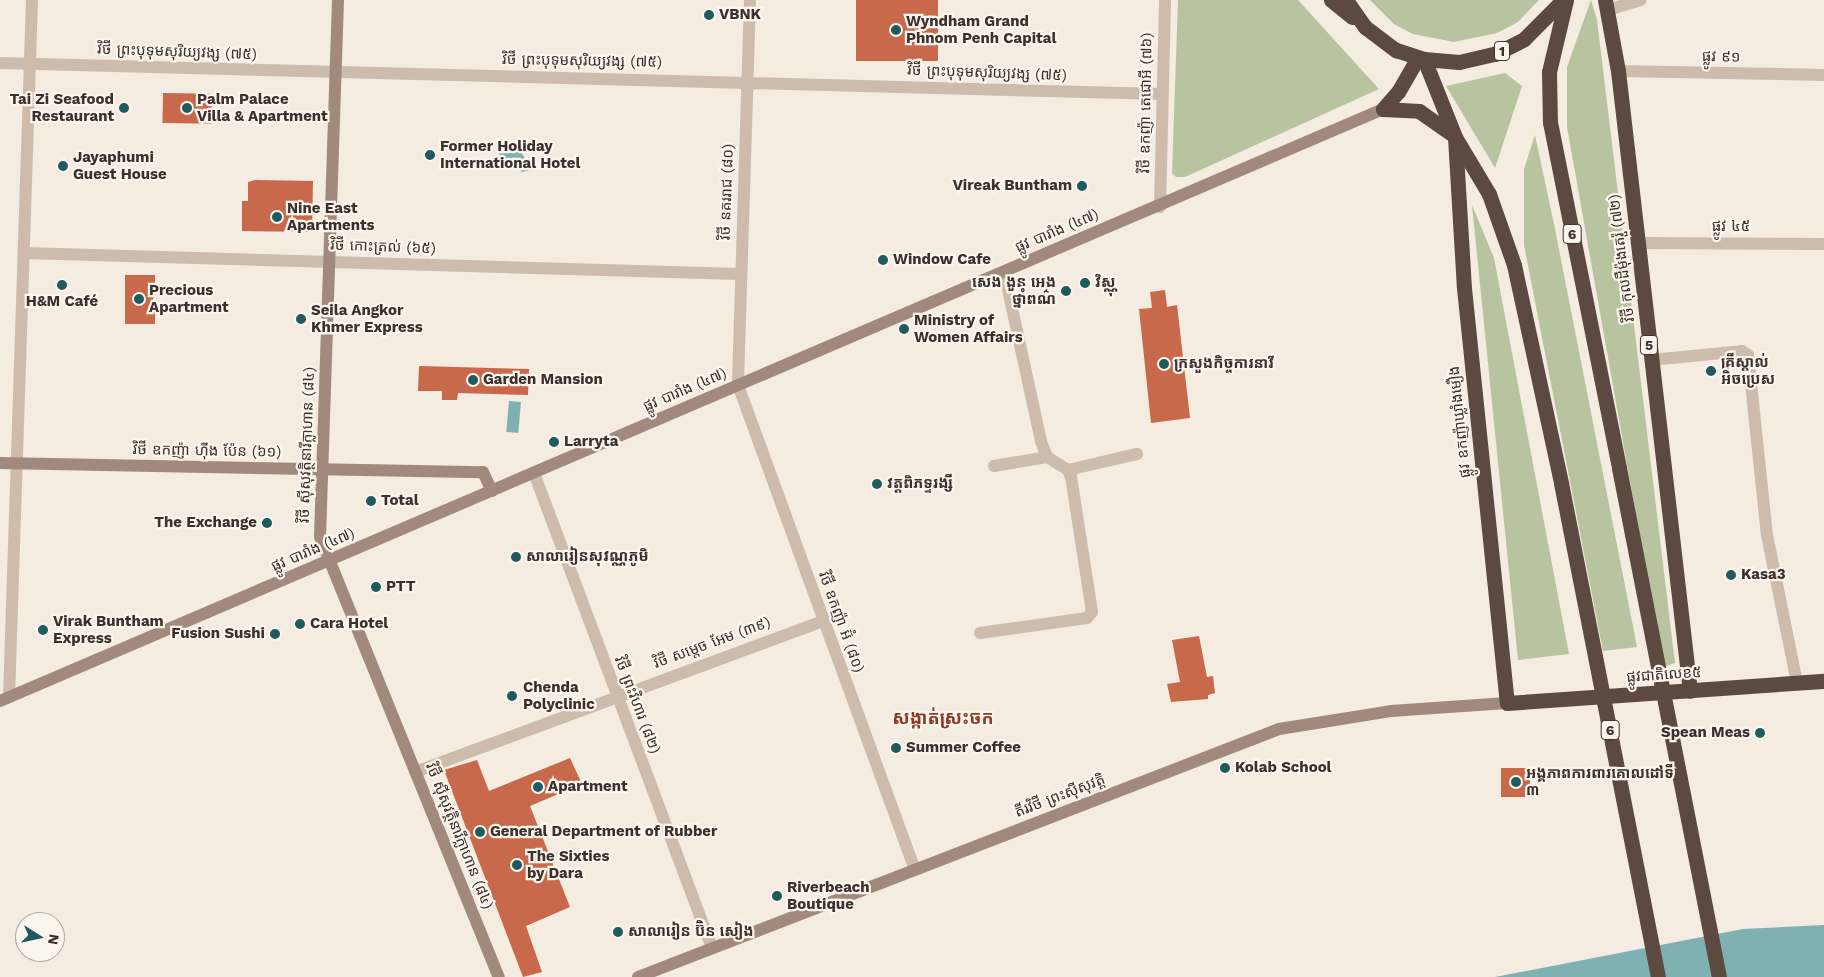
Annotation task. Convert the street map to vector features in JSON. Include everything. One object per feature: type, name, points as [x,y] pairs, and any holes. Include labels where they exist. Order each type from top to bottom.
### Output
[{"type":"highway","name":"1","points":[[1331,0],[1380,41],[1421,59],[1459,62],[1495,54],[1538,28],[1564,0]]},
{"type":"highway","name":"1","points":[[1346,0],[1364,27]]},
{"type":"highway","name":"6","points":[[1564,0],[1549,72],[1550,122],[1719,977]]},
{"type":"highway","name":"វិថី កុលដឺម៉ុងតេរ៉ួ (៧២)","points":[[1607,5],[1618,72],[1690,691]]},
{"type":"highway","points":[[1382,109],[1398,92],[1421,59]]},
{"type":"highway","points":[[1421,59],[1455,137]]},
{"type":"highway","points":[[1382,109],[1420,111],[1455,137]]},
{"type":"highway","name":"6","points":[[1455,137],[1489,194],[1514,265],[1562,483],[1658,977]]},
{"type":"highway","name":"ផ្លូវ ឧកញ៉ាឃ្លាំងមឿង","points":[[1455,137],[1464,288],[1506,703]]},
{"type":"highway","name":"ផ្លូវជាតិលេខ៥","points":[[1506,703],[1824,681]]},
{"type":"main road","name":"វិថី ស៊ីសុវត្ថិនារីក្លាហាន (៨៤)","points":[[338,0],[320,537],[499,977]]},
{"type":"main road","name":"ផ្លូវ បារាំង (៤៧)","points":[[5,699],[738,385],[1160,207],[1382,109]]},
{"type":"main road","name":"វិថី ឧកញ៉ា ហ៊ីង ប៉ែន (៦១)","points":[[0,463],[483,472],[492,491]]},
{"type":"main road","name":"តីរវិថី ព្រះស៊ីសុវត្តិ","points":[[638,977],[1279,729],[1391,711],[1506,703]]},
{"type":"street","points":[[5,699],[17,463],[32,0]]},
{"type":"street","name":"វិថី នគររាជ (៨០)","points":[[738,385],[750,0]]},
{"type":"street","name":"វិថី ឧកញ៉ា តេជោអី (៧៦)","points":[[1160,207],[1165,0]]},
{"type":"street","points":[[1607,5],[1641,0]]},
{"type":"street","name":"វិថី ព្រះបុទុមសុរិយ្យវង្ស (៧៥)","points":[[0,63],[1163,94]]},
{"type":"street","name":"ផ្លូវ ៩១","points":[[1618,72],[1824,75]]},
{"type":"street","name":"ផ្លូវ ៤៥","points":[[1637,243],[1824,244]]},
{"type":"street","name":"វិថី កោះត្រល់ (៦៥)","points":[[24,253],[740,274]]},
{"type":"street","points":[[1004,272],[1048,457]]},
{"type":"street","points":[[1651,360],[1742,351],[1748,355],[1767,536],[1797,683]]},
{"type":"street","name":"វិថី ឧកញ៉ា អ៊ំ (៨០)","points":[[738,385],[915,870]]},
{"type":"street","points":[[1068,470],[1136,454]]},
{"type":"street","points":[[980,633],[1091,616],[1079,520],[1068,470],[1048,457],[994,466]]},
{"type":"street","name":"វិថី ព្រះវិហារ (៨២)","points":[[534,473],[712,948]]},
{"type":"street","name":"វិថី សម្តេច អែម (៣៩)","points":[[415,772],[616,695],[824,620]]},
{"type":"green space","points":[[1178,0],[1298,0],[1379,89],[1185,177],[1176,177],[1172,173]]},
{"type":"green space","points":[[1370,0],[1539,0],[1518,22],[1497,33],[1454,42],[1413,34],[1394,24]]},
{"type":"green space","points":[[1591,0],[1597,20],[1675,663],[1663,667],[1567,127],[1567,67]]},
{"type":"green space","points":[[1505,73],[1522,86],[1495,168],[1446,86]]},
{"type":"green space","points":[[1535,135],[1637,647],[1603,651],[1524,245],[1524,169]]},
{"type":"green space","points":[[1472,205],[1494,258],[1569,654],[1518,660]]},
{"type":"water","points":[[500,144],[512,144],[521,151],[530,170],[522,172],[514,163],[499,157]]},
{"type":"water","points":[[509,401],[521,402],[518,433],[506,432]]},
{"type":"water","points":[[1824,925],[1824,977],[1495,977],[1743,929]]},
{"type":"building","name":"Wyndham Grand Phnom Penh Capital","points":[[856,0],[938,0],[938,61],[856,61]]},
{"type":"building","name":"Palm Palace Villa & Apartment","points":[[163,93],[212,94],[211,124],[162,123]]},
{"type":"building","name":"Nine East Apartments","points":[[255,180],[313,181],[312,232],[242,231],[242,201],[248,201],[248,182]]},
{"type":"building","name":"Precious Apartment","points":[[125,275],[155,275],[155,324],[125,324]]},
{"type":"building","name":"ក្រសួងកិច្ចការនារី","points":[[1165,290],[1167,307],[1177,305],[1190,418],[1151,423],[1139,309],[1152,308],[1150,292]]},
{"type":"building","name":"Garden Mansion","points":[[419,366],[529,369],[528,395],[458,393],[457,400],[442,400],[442,391],[418,391]]},
{"type":"building","points":[[1199,636],[1207,677],[1213,676],[1215,693],[1208,695],[1208,699],[1171,702],[1167,684],[1180,682],[1172,640]]},
{"type":"building","name":"The Sixties by Dara","points":[[570,758],[582,784],[530,806],[570,907],[526,926],[542,972],[523,977],[444,770],[477,760],[489,791]]},
{"type":"building","name":"អង្គភាពការពារគោលដៅទី ៣","points":[[1501,768],[1530,768],[1530,797],[1501,797]]},
{"type":"place","name":"VBNK","points":[[709,15]]},
{"type":"place","name":"Wyndham Grand Phnom Penh Capital","points":[[896,30]]},
{"type":"place","name":"Tai Zi Seafood Restaurant","points":[[124,108]]},
{"type":"place","name":"Palm Palace Villa & Apartment","points":[[187,108]]},
{"type":"place","name":"Former Holiday International Hotel","points":[[430,155]]},
{"type":"place","name":"Jayaphumi Guest House","points":[[63,166]]},
{"type":"place","name":"Vireak Buntham","points":[[1082,186]]},
{"type":"place","name":"Nine East Apartments","points":[[277,217]]},
{"type":"place","name":"Window Cafe","points":[[883,260]]},
{"type":"place","name":"វិស្ណុ","points":[[1085,283]]},
{"type":"place","name":"H&M Café","points":[[62,285]]},
{"type":"place","name":"សេង ងួន អេង ថ្នាំពណ៌","points":[[1066,291]]},
{"type":"place","name":"Precious Apartment","points":[[139,299]]},
{"type":"place","name":"Seila Angkor Khmer Express","points":[[301,319]]},
{"type":"place","name":"Ministry of Women Affairs","points":[[904,329]]},
{"type":"place","name":"ក្រសួងកិច្ចការនារី","points":[[1164,364]]},
{"type":"place","name":"គ្រីស្តាល់ អិចប្រេស","points":[[1711,371]]},
{"type":"place","name":"Garden Mansion","points":[[473,380]]},
{"type":"place","name":"Larryta","points":[[554,442]]},
{"type":"place","name":"វត្តពិភទ្ទរង្សី","points":[[877,484]]},
{"type":"place","name":"Total","points":[[371,501]]},
{"type":"place","name":"The Exchange","points":[[267,523]]},
{"type":"place","name":"សាលារៀនសុវណ្ណភូមិ","points":[[516,557]]},
{"type":"place","name":"Kasa3","points":[[1731,575]]},
{"type":"place","name":"PTT","points":[[376,587]]},
{"type":"place","name":"Cara Hotel","points":[[300,624]]},
{"type":"place","name":"Virak Buntham Express","points":[[43,630]]},
{"type":"place","name":"Fusion Sushi","points":[[275,634]]},
{"type":"place","name":"Chenda Polyclinic","points":[[512,696]]},
{"type":"place","name":"Spean Meas","points":[[1760,733]]},
{"type":"place","name":"Summer Coffee","points":[[896,748]]},
{"type":"place","name":"Kolab School","points":[[1225,768]]},
{"type":"place","name":"អង្គភាពការពារគោលដៅទី ៣","points":[[1516,782]]},
{"type":"place","name":"Apartment","points":[[538,787]]},
{"type":"place","name":"General Department of Rubber","points":[[480,832]]},
{"type":"place","name":"The Sixties by Dara","points":[[517,865]]},
{"type":"place","name":"Riverbeach Boutique","points":[[777,896]]},
{"type":"place","name":"សាលារៀន ប៊ិន សៀង","points":[[618,932]]},
{"type":"district","name":"សង្កាត់ស្រះចក","points":[[943,718]]}]
